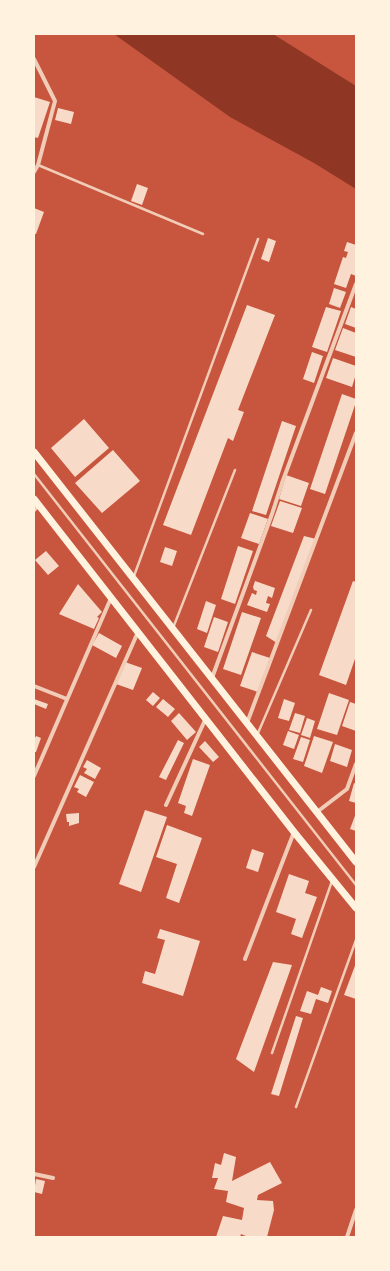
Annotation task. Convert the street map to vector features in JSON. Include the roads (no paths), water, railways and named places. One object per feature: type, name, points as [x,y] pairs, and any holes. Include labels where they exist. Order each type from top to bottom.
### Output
[{"type":"main road","points":[[34,452],[356,862]]},
{"type":"main road","points":[[36,505],[112,598],[294,832],[356,908]]},
{"type":"street","points":[[34,59],[55,101],[38,165],[34,172]]},
{"type":"street","points":[[212,678],[356,284]]},
{"type":"street","points":[[247,724],[356,433]]},
{"type":"street","points":[[34,776],[112,598]]},
{"type":"street","points":[[34,868],[138,632]]},
{"type":"street","points":[[34,686],[68,699]]},
{"type":"street","points":[[166,805],[206,718]]},
{"type":"street","points":[[317,812],[347,789],[356,764]]},
{"type":"street","points":[[245,959],[294,832]]},
{"type":"street","points":[[34,1174],[53,1178]]},
{"type":"street","points":[[347,1237],[356,1210]]},
{"type":"lane","points":[[38,165],[203,234]]},
{"type":"lane","points":[[133,578],[258,240]]},
{"type":"lane","points":[[172,628],[235,470]]},
{"type":"lane","points":[[34,474],[356,885]]},
{"type":"lane","points":[[256,736],[311,610]]},
{"type":"lane","points":[[272,1053],[333,879]]},
{"type":"lane","points":[[296,1107],[356,940]]}]
